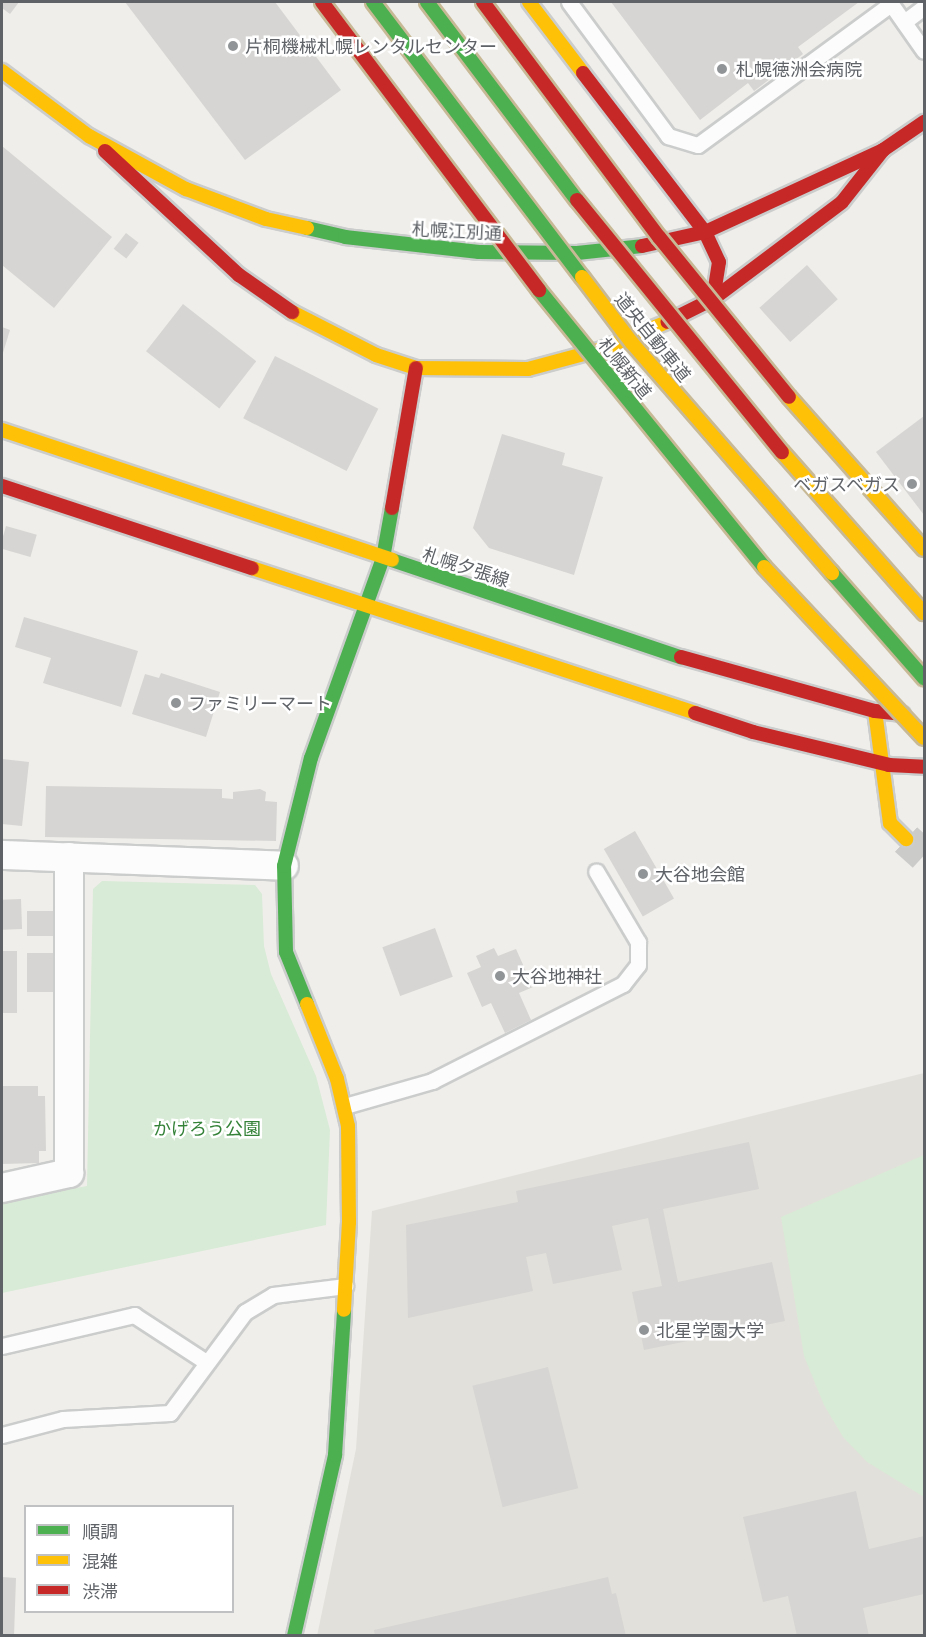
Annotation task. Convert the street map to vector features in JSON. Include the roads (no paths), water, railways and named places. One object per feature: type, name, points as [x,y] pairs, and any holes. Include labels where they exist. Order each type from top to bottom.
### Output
[{"type":"main road","name":"札幌新道","points":[[322,2],[528,276],[748,550],[924,738]]},
{"type":"main road","name":"道央自動車道","points":[[373,2],[632,343],[924,678]]},
{"type":"main road","name":"道央自動車道","points":[[427,2],[608,241],[761,428],[924,613]]},
{"type":"main road","points":[[483,2],[666,246],[784,391],[924,549]]},
{"type":"main road","points":[[529,2],[705,232],[719,261],[713,299]]},
{"type":"main road","name":"札幌江別通","points":[[2,71],[89,136],[186,189],[266,219],[345,237],[410,247],[577,253],[648,245],[705,232],[883,150],[924,122]]},
{"type":"main road","points":[[89,136],[239,275],[289,311],[376,356],[416,368],[528,369],[553,364],[652,330],[713,299],[842,202],[883,150]]},
{"type":"main road","points":[[294,1635],[335,1455],[349,1222],[348,1126],[345,1106],[286,952],[284,866],[311,758],[383,558],[416,368]]},
{"type":"main road","name":"札幌夕張線","points":[[2,430],[702,664],[875,711],[924,717]]},
{"type":"main road","points":[[2,486],[753,732],[882,762],[924,766]]},
{"type":"main road","points":[[875,711],[890,823],[906,839]]},
{"type":"street","points":[[2,855],[284,866]]},
{"type":"street","points":[[2,1188],[69,1173],[69,857]]},
{"type":"lane","points":[[569,2],[668,136],[698,144],[890,3],[924,51]]},
{"type":"lane","points":[[904,21],[924,7]]},
{"type":"lane","points":[[345,1106],[432,1081],[623,984],[638,965],[638,942],[596,871]]},
{"type":"lane","points":[[2,1435],[63,1419],[170,1413],[245,1312],[273,1295],[345,1286]]},
{"type":"lane","points":[[2,1346],[134,1315],[206,1362]]},
{"type":"tunnel","points":[[906,839],[924,855]]},
{"type":"place","name":"片桐機械札幌レンタルセンター","points":[[233,46]]},
{"type":"place","name":"札幌徳洲会病院","points":[[722,69]]},
{"type":"place","name":"ベガスベガス","points":[[912,484]]},
{"type":"place","name":"ファミリーマート","points":[[176,703]]},
{"type":"place","name":"大谷地会館","points":[[643,874]]},
{"type":"place","name":"大谷地神社","points":[[500,976]]},
{"type":"place","name":"北星学園大学","points":[[644,1330]]},
{"type":"park label","name":"かげろう公園","points":[[207,1128]]}]
